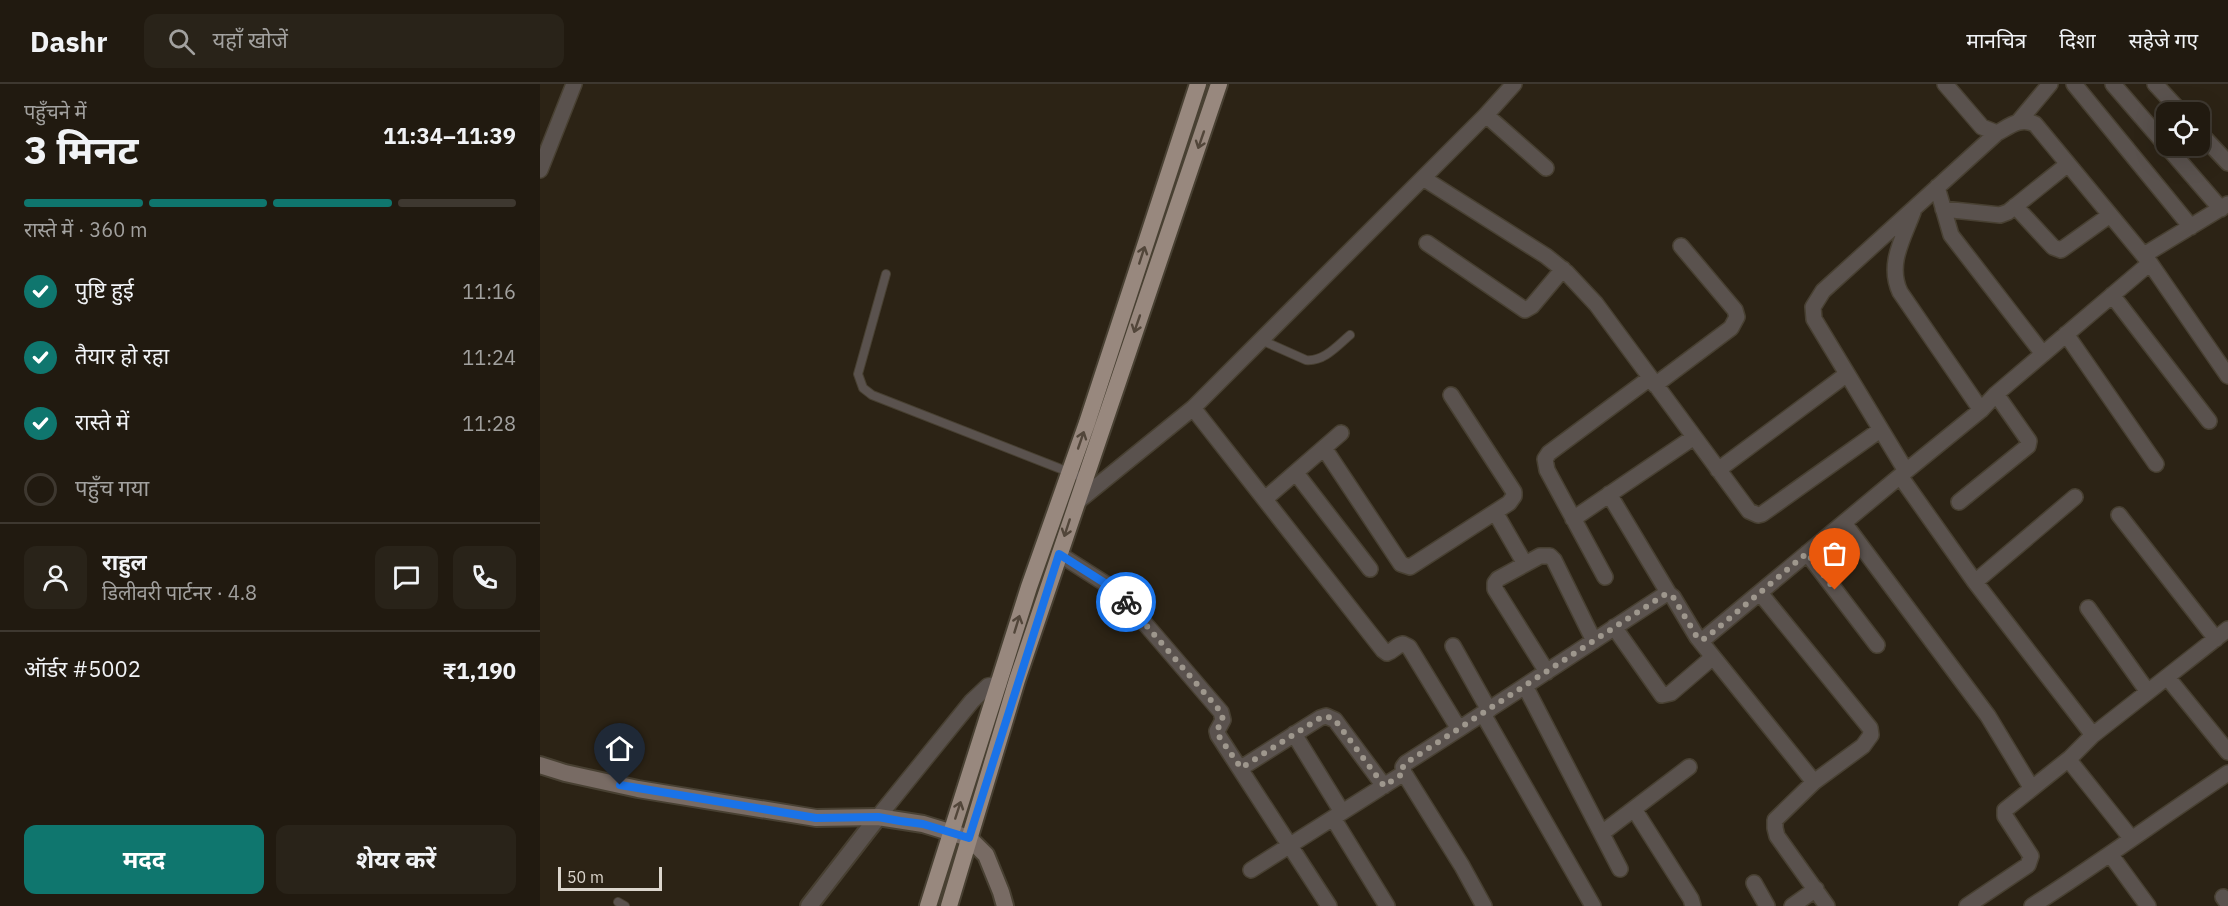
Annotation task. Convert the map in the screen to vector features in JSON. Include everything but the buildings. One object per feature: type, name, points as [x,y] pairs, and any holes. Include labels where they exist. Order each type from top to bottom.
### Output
[{"type":"highway","points":[[949,906],[1076,503],[1076,476],[1198,84]]},
{"type":"highway","points":[[928,906],[1029,587],[1076,476],[1219,84]]},
{"type":"main road","points":[[540,765],[565,773],[639,789],[805,816],[878,817],[923,824],[969,838],[986,855],[1002,892],[1005,906]]},
{"type":"street","points":[[540,170],[574,84]]},
{"type":"street","points":[[1076,503],[1193,408],[1486,115],[1514,84]]},
{"type":"street","points":[[1944,84],[1982,126],[1997,133]]},
{"type":"street","points":[[2050,84],[2019,121],[1997,133],[1937,187],[1823,291],[1813,307],[1815,319],[1903,473],[1975,582],[2094,735]]},
{"type":"street","points":[[2074,84],[2191,226]]},
{"type":"street","points":[[1697,637],[1701,640],[1706,638],[1981,410],[1996,394],[2112,295],[2147,259],[2191,226],[2224,207],[2113,84]]},
{"type":"street","points":[[2163,87],[2174,102]]},
{"type":"street","points":[[1486,115],[1546,168]]},
{"type":"street","points":[[2019,121],[2027,120],[2035,124],[2147,259],[2228,376]]},
{"type":"street","points":[[2210,144],[2228,163]]},
{"type":"street","points":[[1943,209],[2000,215],[2068,164]]},
{"type":"street","points":[[1423,178],[1563,269],[1596,304],[1749,511],[1758,515],[1880,430]]},
{"type":"street","points":[[1937,187],[1951,235],[2043,354]]},
{"type":"street","points":[[2014,206],[2053,247],[2061,250],[2110,215]]},
{"type":"street","points":[[1914,208],[1895,260],[1893,272],[1896,283],[1981,410]]},
{"type":"street","points":[[1427,243],[1525,310],[1532,306],[1563,269]]},
{"type":"street","points":[[1605,577],[1546,470],[1545,459],[1549,453],[1736,323],[1735,310],[1681,246]]},
{"type":"street","points":[[2112,295],[2209,421]]},
{"type":"street","points":[[2066,334],[2156,464]]},
{"type":"street","points":[[1718,470],[1847,374]]},
{"type":"street","points":[[1959,502],[2028,446],[2029,441],[1996,394]]},
{"type":"street","points":[[1324,448],[1401,564],[1410,567],[1512,500],[1514,492],[1451,395]]},
{"type":"street","points":[[1193,408],[1383,650],[1387,653],[1392,652],[1398,645],[1403,644],[1409,647],[1459,729]]},
{"type":"street","points":[[1265,499],[1341,433]]},
{"type":"street","points":[[1573,519],[1694,437]]},
{"type":"street","points":[[1296,473],[1370,569]]},
{"type":"street","points":[[1609,495],[1697,637],[1814,782]]},
{"type":"street","points":[[1975,582],[2075,497]]},
{"type":"street","points":[[1495,512],[1525,564]]},
{"type":"street","points":[[1967,906],[2031,861],[2031,856],[2005,816],[2008,806],[2222,634],[2119,515]]},
{"type":"street","points":[[1844,523],[1988,716],[2031,788]]},
{"type":"street","points":[[1807,553],[1877,645]]},
{"type":"street","points":[[1059,554],[1117,591],[1214,703],[1223,716],[1218,735],[1329,906]]},
{"type":"street","points":[[1547,672],[1495,589],[1498,579],[1545,555],[1554,560],[1594,640]]},
{"type":"street","points":[[1760,593],[1870,728],[1871,735],[1868,741],[1814,782],[1775,820],[1774,828],[1777,836],[1827,906]]},
{"type":"street","points":[[1484,906],[1404,773],[1403,767],[1594,640],[1669,594]]},
{"type":"street","points":[[2088,608],[2148,692]]},
{"type":"street","points":[[1614,627],[1662,695],[1671,693],[1713,657]]},
{"type":"street","points":[[1453,646],[1486,712],[1593,906]]},
{"type":"street","points":[[2167,677],[2228,752]]},
{"type":"street","points":[[809,906],[972,701],[988,686],[999,684]]},
{"type":"street","points":[[1525,686],[1620,869]]},
{"type":"street","points":[[1241,768],[1320,718],[1331,717],[1384,786]]},
{"type":"street","points":[[1294,734],[1387,906]]},
{"type":"street","points":[[2070,758],[2072,764],[2131,838]]},
{"type":"street","points":[[1602,833],[1689,767]]},
{"type":"street","points":[[1251,870],[1404,773]]},
{"type":"street","points":[[2032,906],[2228,773]]},
{"type":"street","points":[[1634,809],[1691,899],[1693,906]]},
{"type":"street","points":[[2110,854],[2148,906]]},
{"type":"street","points":[[1754,883],[1767,906]]},
{"type":"street","points":[[1792,906],[1816,890]]},
{"type":"lane","points":[[886,274],[858,374],[863,388],[872,395],[1076,476]]},
{"type":"lane","points":[[1261,340],[1306,360],[1314,361],[1323,357],[1350,335]]},
{"type":"way so far","points":[[1126,602],[1221,712],[1223,720],[1218,728],[1218,735],[1241,768],[1326,716],[1335,720],[1384,786],[1404,773],[1403,767],[1406,763],[1664,595],[1669,594],[1673,597],[1701,640],[1807,553],[1835,590]]},
{"type":"route","points":[[620,785],[816,818],[878,817],[923,824],[969,838],[1017,680],[1059,554],[1117,591],[1126,602]]}]
